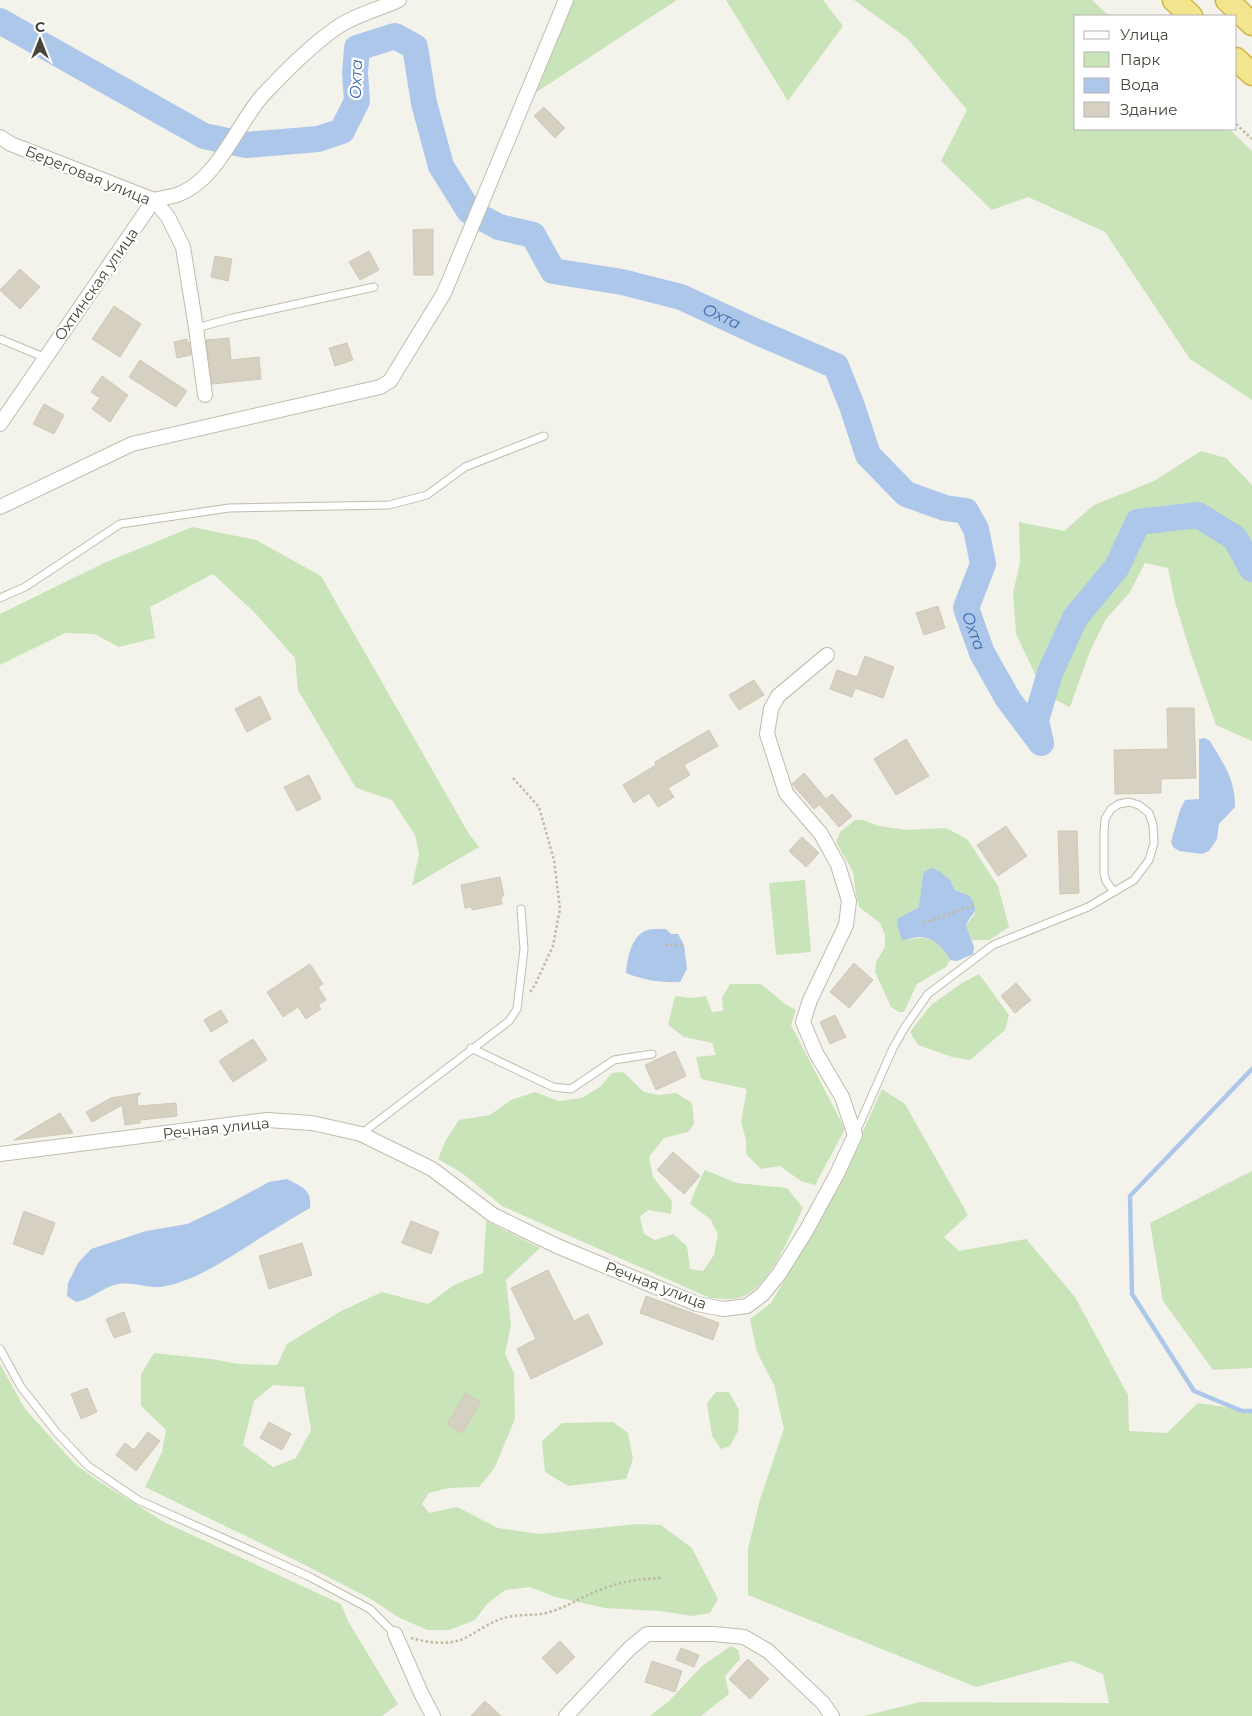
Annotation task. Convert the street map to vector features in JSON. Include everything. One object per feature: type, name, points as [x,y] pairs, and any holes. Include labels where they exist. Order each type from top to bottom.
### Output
[{"type":"highway","points":[[1174,0],[1190,15]]},
{"type":"highway","points":[[1227,0],[1252,24]]},
{"type":"highway","points":[[1237,60],[1252,74]]},
{"type":"street","points":[[154,200],[178,194],[193,186],[212,169],[243,121],[263,96],[298,60],[324,37],[341,25],[399,0]]},
{"type":"street","points":[[0,507],[132,444],[380,387],[390,381],[444,293],[566,0]]},
{"type":"street","name":"Береговая улица","points":[[4,143],[154,200],[168,217],[183,247],[205,395]]},
{"type":"street","name":"Охтинская улица","points":[[0,424],[154,200]]},
{"type":"street","points":[[827,655],[778,696],[771,709],[767,734],[786,793],[821,834],[838,865],[849,901],[846,925],[810,1000],[803,1022],[816,1053],[842,1097],[855,1135]]},
{"type":"street","name":"Речная улица","points":[[0,1154],[267,1120],[312,1123],[361,1134],[432,1169],[493,1215],[557,1246],[698,1304],[724,1309],[747,1306],[764,1294],[806,1231],[833,1182],[855,1135]]},
{"type":"street","points":[[395,1634],[433,1716]]},
{"type":"street","points":[[566,1716],[629,1650],[647,1634],[714,1634],[744,1637],[768,1651],[823,1703],[832,1716]]},
{"type":"lane","points":[[196,328],[288,305],[374,287]]},
{"type":"lane","points":[[0,338],[46,358]]},
{"type":"lane","points":[[0,598],[25,587],[120,524],[229,508],[389,505],[427,495],[465,467],[544,436]]},
{"type":"lane","points":[[855,1135],[894,1048],[905,1027],[928,994],[993,945],[1088,907],[1114,892],[1134,880],[1149,860],[1154,843],[1153,825],[1149,813],[1139,805],[1129,802],[1119,804],[1111,809],[1105,819],[1104,874],[1106,881],[1114,892]]},
{"type":"lane","points":[[361,1134],[471,1048],[509,1021],[517,1009],[524,949],[521,909]]},
{"type":"lane","points":[[471,1048],[553,1087],[571,1089],[614,1060],[652,1054]]},
{"type":"lane","points":[[0,1349],[21,1387],[57,1433],[88,1466],[138,1500],[308,1576],[370,1609],[395,1634]]},
{"type":"path","points":[[1237,125],[1252,139]]},
{"type":"path","points":[[513,778],[539,807],[554,860],[560,909],[553,946],[535,985],[517,1009]]},
{"type":"path","points":[[924,923],[975,905]]},
{"type":"path","points":[[665,945],[684,945]]},
{"type":"path","points":[[395,1634],[421,1641],[445,1643],[465,1638],[508,1616],[545,1614],[573,1604],[601,1589],[631,1580],[662,1578]]},
{"type":"green space","points":[[572,0],[677,0],[535,93]]},
{"type":"green space","points":[[726,0],[823,0],[843,26],[788,101]]},
{"type":"green space","points":[[854,0],[1092,0],[1108,15],[1074,15],[1074,130],[1230,130],[1252,151],[1252,400],[1190,359],[1105,232],[1028,197],[992,210],[941,161],[967,110],[908,39]]},
{"type":"green space","points":[[1201,451],[1226,458],[1252,485],[1252,741],[1216,725],[1175,602],[1168,568],[1145,563],[1130,592],[1106,619],[1090,651],[1070,707],[1045,695],[1016,634],[1013,593],[1020,562],[1019,522],[1064,531],[1094,505],[1154,481]]},
{"type":"green space","points":[[192,527],[256,540],[321,576],[469,834],[479,847],[412,886],[419,854],[415,835],[392,800],[356,788],[298,690],[295,658],[253,611],[213,574],[150,607],[155,638],[119,647],[94,634],[65,633],[0,665],[0,614],[104,563]]},
{"type":"green space","points":[[855,820],[863,820],[879,826],[907,830],[946,828],[967,839],[998,886],[1009,927],[989,940],[972,940],[966,925],[975,914],[970,896],[955,890],[950,880],[922,878],[921,901],[918,908],[898,918],[908,940],[922,938],[934,941],[943,948],[950,960],[946,967],[917,984],[904,1012],[899,1012],[891,1007],[875,972],[876,962],[885,947],[885,935],[880,923],[859,907],[853,872],[836,842],[840,832]]},
{"type":"green space","points":[[805,880],[811,952],[776,955],[769,883]]},
{"type":"green space","points":[[979,974],[1009,1015],[1005,1030],[970,1060],[952,1057],[918,1045],[910,1032],[931,1005],[962,983]]},
{"type":"green space","points":[[730,984],[761,984],[785,1004],[796,1010],[791,1025],[845,1129],[815,1185],[801,1181],[780,1166],[761,1169],[746,1154],[746,1140],[741,1122],[747,1089],[701,1079],[696,1057],[716,1055],[712,1043],[684,1037],[668,1025],[675,996],[691,998],[706,996],[712,1012],[723,1011],[722,998]]},
{"type":"green space","points":[[623,1072],[644,1092],[658,1095],[676,1093],[692,1103],[694,1124],[688,1132],[664,1138],[649,1157],[653,1177],[672,1201],[671,1214],[648,1210],[640,1217],[644,1234],[655,1240],[673,1234],[687,1246],[690,1269],[703,1271],[714,1255],[718,1234],[710,1219],[690,1204],[705,1170],[737,1183],[787,1188],[803,1208],[785,1247],[769,1273],[749,1293],[735,1299],[710,1298],[502,1206],[462,1173],[438,1159],[446,1140],[459,1120],[490,1115],[511,1100],[535,1092],[559,1101],[582,1098],[601,1086],[612,1073]]},
{"type":"green space","points":[[882,1089],[905,1104],[968,1215],[944,1237],[959,1251],[1026,1239],[1075,1297],[1128,1395],[1129,1431],[1167,1433],[1198,1403],[1252,1411],[1252,1716],[864,1716],[920,1702],[1109,1703],[1103,1674],[1071,1661],[976,1687],[748,1595],[748,1549],[760,1499],[784,1429],[774,1385],[757,1352],[750,1319],[771,1303],[839,1185]]},
{"type":"green space","points":[[1252,1171],[1252,1368],[1213,1370],[1163,1301],[1150,1223]]},
{"type":"green space","points":[[486,1221],[540,1248],[506,1280],[511,1325],[505,1354],[514,1373],[515,1419],[494,1469],[479,1487],[449,1488],[429,1493],[422,1504],[429,1513],[457,1507],[498,1528],[540,1534],[638,1524],[661,1525],[692,1548],[718,1599],[710,1613],[692,1616],[660,1611],[605,1608],[555,1597],[530,1587],[505,1590],[487,1604],[475,1620],[449,1630],[427,1630],[398,1617],[371,1599],[303,1564],[145,1487],[162,1452],[166,1430],[141,1406],[141,1374],[154,1353],[239,1364],[277,1365],[287,1344],[341,1311],[382,1292],[428,1304],[454,1285],[483,1273]],"holes":[[[273,1385],[304,1387],[311,1430],[296,1458],[273,1467],[243,1445],[254,1401]]]},
{"type":"green space","points":[[0,1364],[25,1409],[75,1464],[97,1480],[164,1522],[341,1604],[348,1621],[398,1704],[382,1716],[0,1716]]},
{"type":"green space","points":[[716,1392],[729,1392],[739,1410],[738,1431],[730,1446],[721,1449],[712,1436],[707,1403]]},
{"type":"green space","points":[[613,1422],[628,1433],[633,1459],[626,1479],[568,1486],[545,1472],[542,1441],[562,1423]]},
{"type":"green space","points":[[731,1646],[738,1650],[740,1659],[725,1676],[729,1694],[701,1716],[650,1716],[669,1701],[702,1666]]},
{"type":"water","points":[[1205,738],[1210,741],[1228,772],[1233,788],[1235,807],[1219,824],[1217,839],[1209,851],[1202,854],[1179,851],[1173,847],[1171,842],[1180,810],[1185,800],[1199,799],[1199,739]]},
{"type":"water","points":[[932,868],[950,880],[955,890],[970,896],[975,906],[975,910],[966,925],[974,947],[973,954],[957,961],[950,960],[941,947],[924,937],[902,940],[897,925],[898,918],[918,908],[924,872]]},
{"type":"water","points":[[666,929],[671,934],[678,934],[684,945],[687,969],[680,982],[639,978],[626,973],[629,956],[635,940],[644,931]]},
{"type":"water","points":[[287,1179],[305,1189],[308,1193],[310,1208],[203,1272],[189,1279],[160,1287],[118,1284],[76,1302],[67,1296],[68,1283],[78,1263],[91,1249],[146,1231],[187,1224],[269,1182]]},
{"type":"building","points":[[544,107],[565,128],[555,138],[534,116]]},
{"type":"building","points":[[433,229],[433,275],[414,275],[413,230]]},
{"type":"building","points":[[369,251],[379,270],[360,280],[349,262]]},
{"type":"building","points":[[215,256],[232,259],[228,281],[211,277]]},
{"type":"building","points":[[20,269],[40,287],[20,309],[0,290]]},
{"type":"building","points":[[114,306],[141,324],[120,357],[92,339]]},
{"type":"building","points":[[229,338],[231,360],[259,357],[261,379],[212,384],[206,340]]},
{"type":"building","points":[[187,339],[191,355],[177,358],[174,342]]},
{"type":"building","points":[[347,343],[353,360],[335,366],[329,348]]},
{"type":"building","points":[[140,360],[187,391],[176,407],[129,377]]},
{"type":"building","points":[[102,376],[128,395],[110,422],[92,409],[100,398],[91,392]]},
{"type":"building","points":[[44,404],[64,415],[54,434],[33,424]]},
{"type":"building","points":[[938,606],[945,628],[924,635],[916,613]]},
{"type":"building","points":[[865,656],[894,667],[883,698],[855,688],[852,697],[830,689],[837,670],[857,677]]},
{"type":"building","points":[[754,680],[764,695],[739,710],[729,695]]},
{"type":"building","points":[[260,696],[271,719],[247,732],[235,709]]},
{"type":"building","points":[[1167,708],[1194,708],[1196,778],[1161,779],[1161,793],[1115,794],[1114,750],[1168,749]]},
{"type":"building","points":[[709,730],[718,746],[684,765],[690,775],[668,788],[674,797],[658,807],[649,793],[634,803],[623,785],[656,765],[655,762]]},
{"type":"building","points":[[906,739],[929,776],[896,795],[874,759]]},
{"type":"building","points":[[804,773],[826,799],[832,794],[852,816],[839,827],[820,805],[823,802],[814,809],[792,784]]},
{"type":"building","points":[[309,775],[321,799],[297,811],[284,787]]},
{"type":"building","points":[[1006,826],[1027,856],[998,876],[977,845]]},
{"type":"building","points":[[1058,831],[1077,831],[1079,893],[1060,894]]},
{"type":"building","points":[[802,837],[819,853],[806,867],[789,851]]},
{"type":"building","points":[[500,877],[504,896],[501,896],[502,904],[472,910],[472,907],[465,908],[461,885]]},
{"type":"building","points":[[854,963],[873,980],[849,1008],[830,992]]},
{"type":"building","points":[[310,964],[323,984],[318,987],[326,1000],[318,1005],[321,1009],[306,1019],[298,1007],[283,1017],[267,992]]},
{"type":"building","points":[[1016,983],[1031,1000],[1015,1013],[1001,996]]},
{"type":"building","points":[[221,1010],[228,1022],[211,1032],[204,1020]]},
{"type":"building","points":[[835,1015],[846,1037],[830,1044],[820,1022]]},
{"type":"building","points":[[253,1039],[267,1060],[233,1082],[219,1061]]},
{"type":"building","points":[[675,1051],[686,1076],[656,1090],[645,1065]]},
{"type":"building","points":[[141,1093],[137,1097],[138,1106],[176,1103],[177,1116],[140,1120],[140,1123],[125,1125],[122,1105],[92,1122],[86,1112],[111,1098]]},
{"type":"building","points":[[60,1113],[73,1133],[14,1140]]},
{"type":"building","points":[[673,1152],[700,1176],[684,1194],[657,1170]]},
{"type":"building","points":[[24,1211],[55,1223],[43,1255],[13,1244]]},
{"type":"building","points":[[411,1221],[439,1232],[431,1254],[402,1243]]},
{"type":"building","points":[[302,1243],[312,1275],[269,1289],[259,1256]]},
{"type":"building","points":[[548,1270],[574,1321],[588,1314],[603,1344],[531,1379],[517,1349],[536,1339],[511,1288]]},
{"type":"building","points":[[646,1296],[719,1323],[713,1340],[640,1313]]},
{"type":"building","points":[[124,1312],[131,1332],[114,1338],[106,1319]]},
{"type":"building","points":[[87,1388],[97,1412],[81,1419],[71,1394]]},
{"type":"building","points":[[466,1393],[480,1402],[462,1433],[447,1424]]},
{"type":"building","points":[[269,1422],[291,1434],[282,1450],[260,1438]]},
{"type":"building","points":[[148,1432],[160,1441],[136,1471],[116,1455],[125,1443],[134,1450]]},
{"type":"building","points":[[560,1641],[575,1657],[557,1674],[542,1658]]},
{"type":"building","points":[[681,1648],[699,1655],[694,1667],[676,1660]]},
{"type":"building","points":[[748,1659],[769,1679],[750,1699],[729,1679]]},
{"type":"building","points":[[652,1661],[682,1671],[675,1692],[645,1682]]},
{"type":"building","points":[[485,1701],[501,1716],[471,1716]]},
{"type":"waterway","name":"Охта","points":[[0,21],[204,136],[246,145],[318,139],[342,131],[357,101],[355,73],[357,48],[395,36],[415,47],[424,103],[441,166],[469,211],[499,227],[533,235],[553,271],[622,282],[681,297],[836,366],[852,406],[868,455],[906,494],[945,508],[966,511],[976,529],[983,564],[966,608],[982,653],[1008,699],[1041,743],[1036,720],[1050,673],[1075,618],[1117,567],[1138,522],[1198,515],[1235,538],[1252,569]]},
{"type":"waterway","points":[[1252,1069],[1130,1196],[1132,1294],[1194,1391],[1242,1411],[1252,1411]]}]
